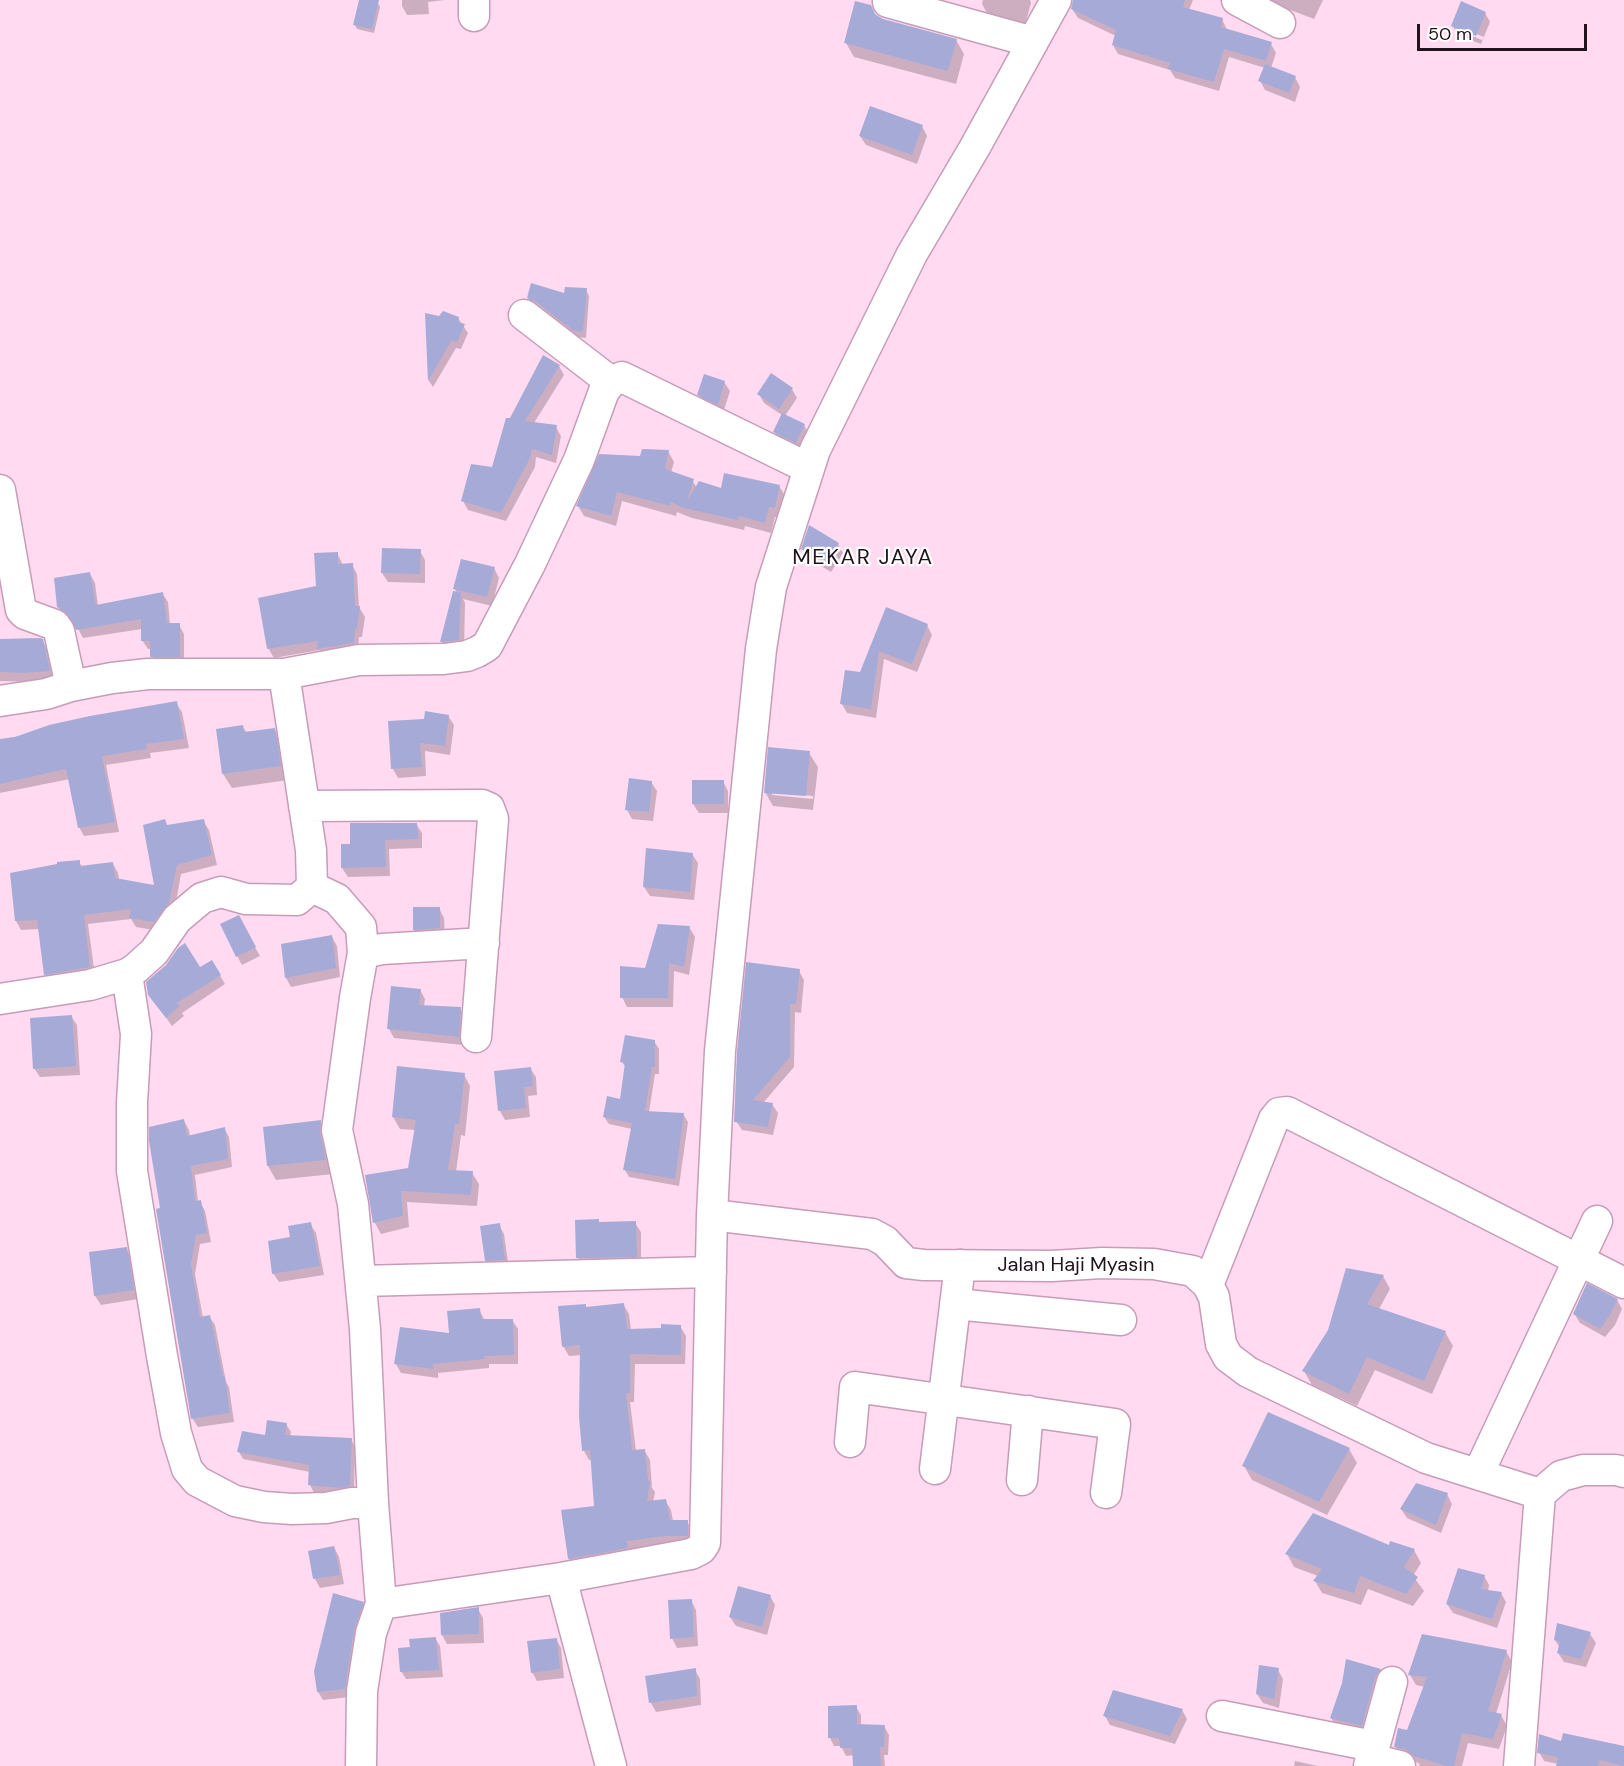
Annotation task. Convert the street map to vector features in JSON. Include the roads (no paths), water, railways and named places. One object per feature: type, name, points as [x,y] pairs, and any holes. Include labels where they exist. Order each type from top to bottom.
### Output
[{"type":"street","points":[[381,1604],[561,1578],[692,1554],[701,1549],[705,1543],[712,1215],[720,1051],[760,649],[771,586],[808,468],[912,254],[975,147],[1056,0]]},
{"type":"street","points":[[1237,0],[1280,23]]},
{"type":"street","points":[[888,2],[1033,42]]},
{"type":"street","points":[[524,315],[611,382]]},
{"type":"street","points":[[0,701],[46,694],[71,686],[112,678],[148,674],[284,674],[359,660],[444,659],[467,656],[477,652],[487,646],[530,564],[579,460],[604,391],[611,382],[622,377],[808,468]]},
{"type":"street","points":[[0,490],[21,610],[25,614],[55,625],[59,631],[71,686]]},
{"type":"street","points":[[284,674],[311,850],[312,887],[349,918],[363,953],[337,1130],[353,1204],[361,1281],[381,1604],[371,1633],[362,1690],[361,1766]]},
{"type":"street","points":[[304,806],[482,805],[489,808],[494,819],[476,1037]]},
{"type":"street","points":[[0,999],[90,985],[127,974],[153,952],[177,919],[202,898],[221,892],[246,899],[297,900],[312,887]]},
{"type":"street","points":[[363,953],[382,949],[484,943]]},
{"type":"street","points":[[127,974],[136,1035],[132,1103],[132,1171],[176,1433],[187,1469],[197,1481],[235,1501],[264,1507],[303,1509],[373,1503]]},
{"type":"street","points":[[1540,1494],[1426,1458],[1248,1372],[1228,1358],[1221,1344],[1214,1297],[1208,1285],[1274,1119],[1279,1113],[1287,1112],[1624,1283]]},
{"type":"street","name":"Jalan Haji Myasin","points":[[712,1215],[872,1234],[885,1241],[906,1263],[1052,1266],[1102,1263],[1154,1264],[1192,1271],[1208,1285]]},
{"type":"street","points":[[1478,1474],[1597,1221]]},
{"type":"street","points":[[935,1469],[960,1265]]},
{"type":"street","points":[[361,1281],[711,1272]]},
{"type":"street","points":[[955,1304],[1120,1320]]},
{"type":"street","points":[[850,1442],[855,1387],[1115,1424],[1106,1493]]},
{"type":"street","points":[[1022,1480],[1028,1412]]},
{"type":"street","points":[[1519,1766],[1540,1494],[1561,1476],[1583,1470],[1624,1472]]},
{"type":"street","points":[[561,1578],[611,1766]]},
{"type":"street","points":[[1371,1757],[1392,1682]]},
{"type":"street","points":[[1222,1716],[1400,1766]]},
{"type":"district","name":"MEKAR JAYA","points":[[863,558]]}]
